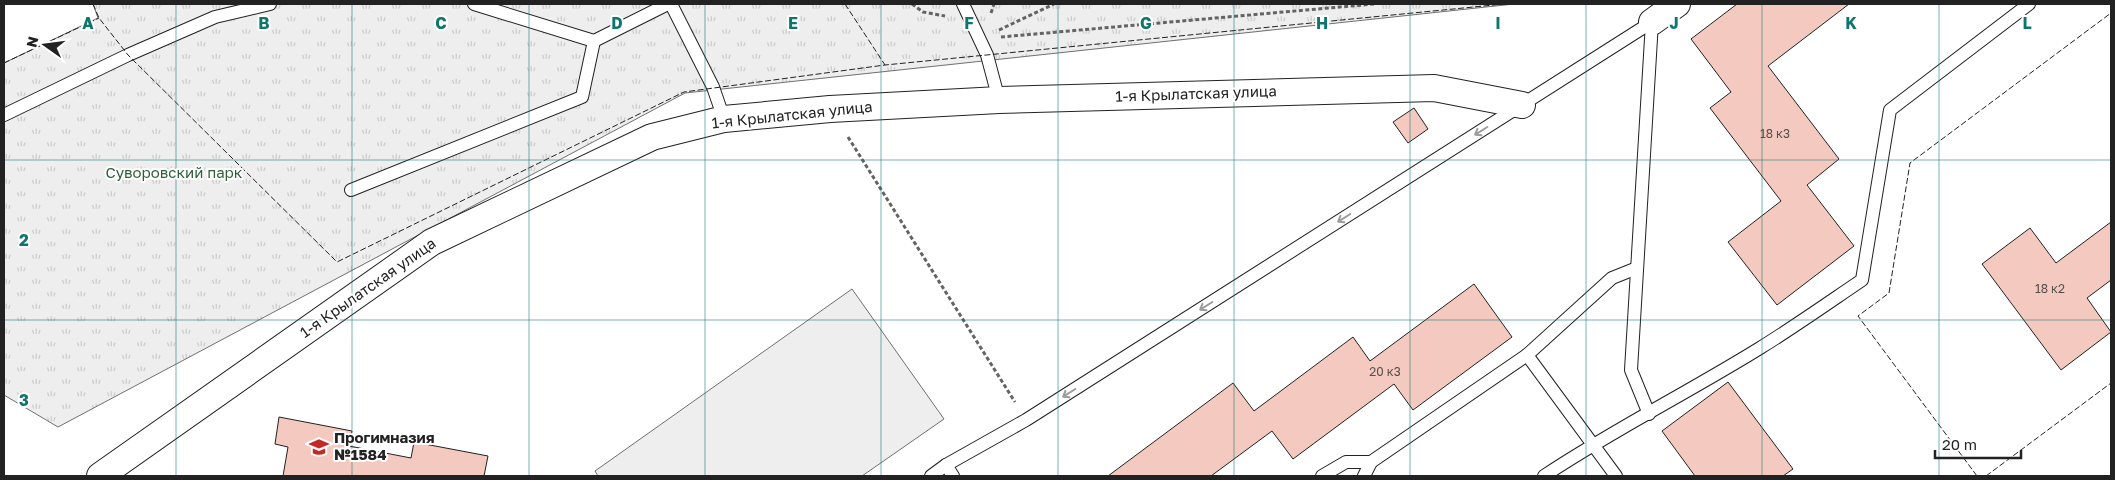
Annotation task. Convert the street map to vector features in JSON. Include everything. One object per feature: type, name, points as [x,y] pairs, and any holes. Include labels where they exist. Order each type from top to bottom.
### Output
[{"type":"street","points":[[1652,22],[1677,4]]},
{"type":"street","name":"1-я Крылатская улица","points":[[100,476],[432,242],[652,137],[724,119],[830,109],[999,100],[1434,88],[1522,105]]},
{"type":"lane","points":[[4,115],[128,55],[215,17],[270,4]]},
{"type":"lane","points":[[474,4],[594,42],[670,4],[713,87],[724,119]]},
{"type":"lane","points":[[963,4],[980,39],[999,100]]},
{"type":"lane","points":[[1544,476],[1593,443],[1649,414],[1761,348],[1862,280],[1890,110],[2029,4]]},
{"type":"lane","points":[[931,476],[949,471],[1026,420],[1652,22]]},
{"type":"lane","points":[[1649,414],[1631,370],[1652,22]]},
{"type":"lane","points":[[351,190],[582,97],[594,42]]},
{"type":"lane","points":[[1364,476],[1371,462],[1527,355],[1612,278],[1638,268]]},
{"type":"lane","points":[[1527,355],[1616,476]]},
{"type":"lane","points":[[1322,476],[1346,462],[1371,462]]},
{"type":"path","points":[[912,4],[923,12],[970,20]]},
{"type":"path","points":[[980,39],[1054,4]]},
{"type":"path","points":[[980,39],[1374,4]]},
{"type":"path","points":[[830,109],[1026,420]]},
{"type":"green space","name":"Суворовский парк","points":[[93,4],[1514,4],[685,93],[58,427],[4,395],[4,63],[98,18]]},
{"type":"green space","points":[[852,289],[944,419],[862,476],[598,476],[595,471]]},
{"type":"building","points":[[1737,4],[1849,4],[1768,66],[1839,159],[1807,185],[1854,246],[1777,305],[1728,242],[1781,201],[1710,108],[1731,92],[1691,39]]},
{"type":"building","points":[[1414,108],[1428,129],[1408,143],[1393,122]]},
{"type":"building","points":[[2111,222],[2111,280],[2087,298],[2111,332],[2061,370],[1982,264],[2030,228],[2056,263]]},
{"type":"building","points":[[1474,284],[1512,337],[1413,410],[1394,384],[1293,459],[1272,431],[1211,476],[1108,476],[1233,383],[1254,411],[1353,337],[1370,361]]},
{"type":"building","points":[[1728,382],[1793,469],[1783,476],[1695,476],[1662,431]]},
{"type":"building","name":"Прогимназия №1584","points":[[279,417],[352,431],[349,446],[411,458],[414,442],[488,456],[484,476],[283,476],[288,447],[275,444]]},
{"type":"fence","points":[[93,4],[99,18],[128,55],[337,262],[684,92],[885,65],[1504,4]]},
{"type":"fence","points":[[845,4],[885,65]]},
{"type":"fence","points":[[1977,476],[1858,316],[1889,293],[1910,163],[2111,13]]},
{"type":"fence","points":[[4,63],[99,18]]},
{"type":"fence","points":[[1986,476],[2111,383]]},
{"type":"place","name":"Прогимназия №1584","points":[[319,447]]}]
